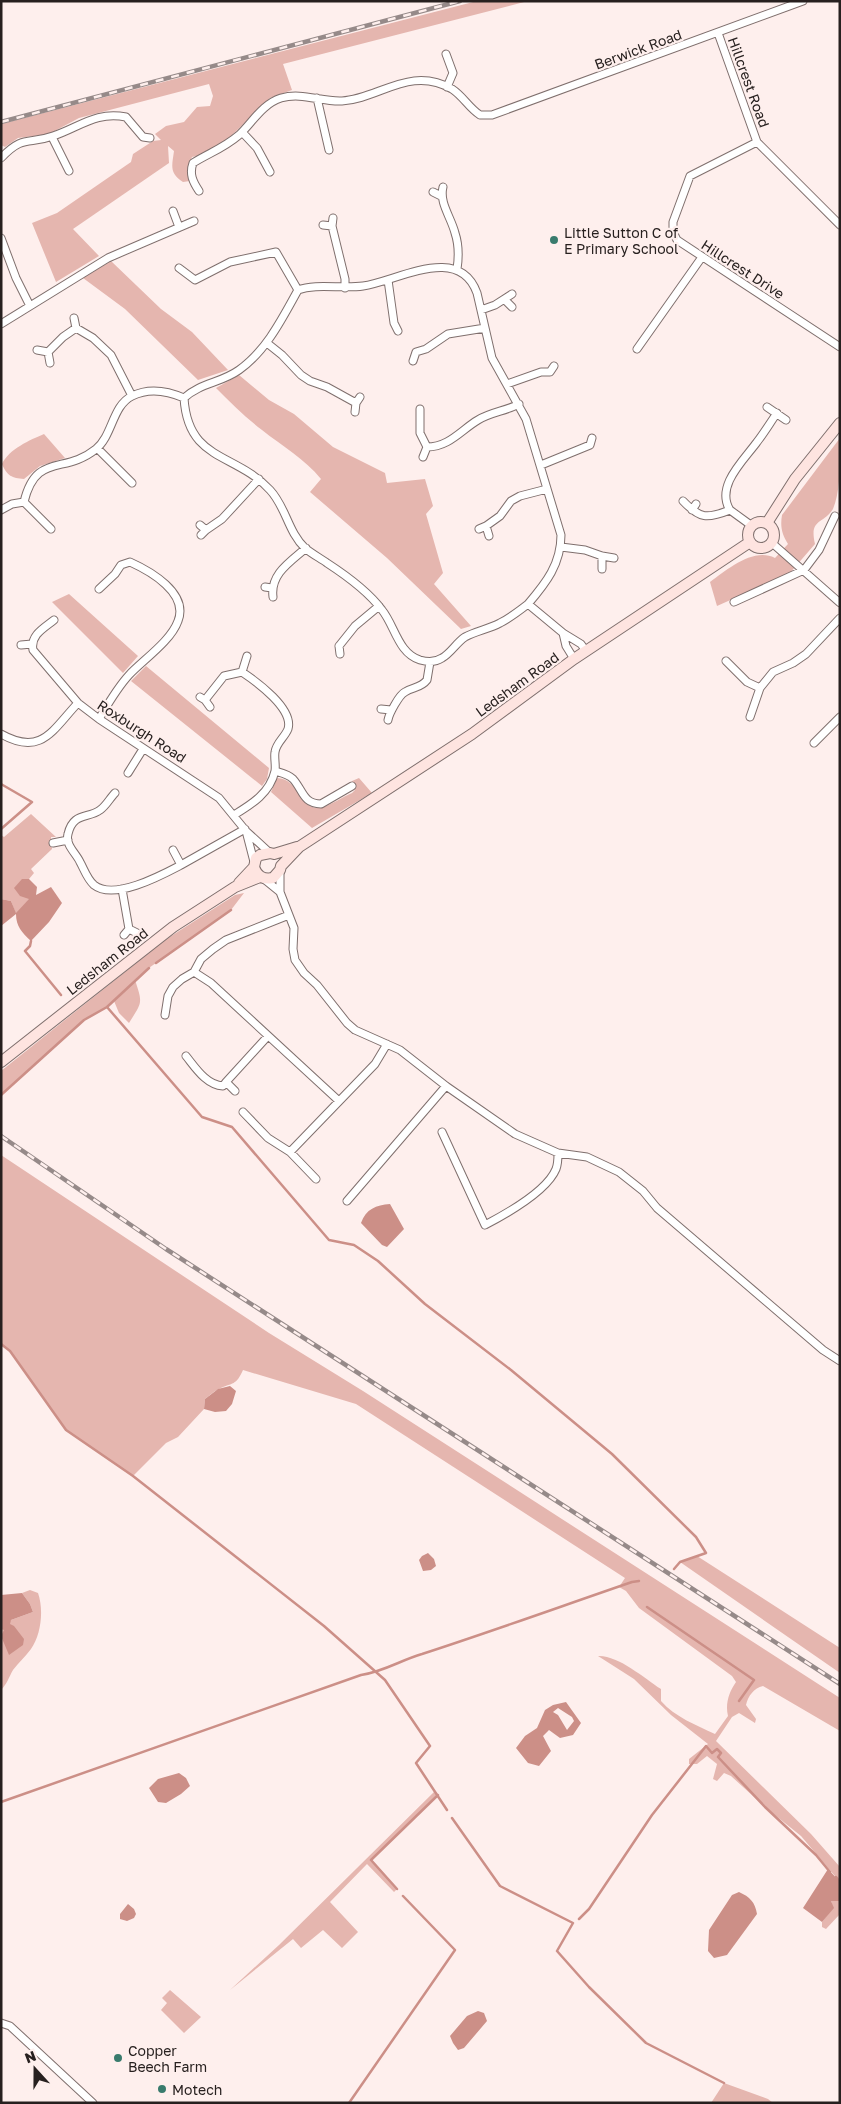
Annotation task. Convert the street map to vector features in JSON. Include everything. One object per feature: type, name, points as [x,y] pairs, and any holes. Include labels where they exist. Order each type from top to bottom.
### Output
[{"type":"main road","points":[[767,524],[795,479],[840,423]]},
{"type":"main road","points":[[759,522],[767,524],[774,533],[772,543],[760,548],[750,542],[748,534],[752,526],[759,522]]},
{"type":"main road","name":"Ledsham Road","points":[[1,1062],[173,927],[235,887],[262,878],[273,878],[299,847],[472,734],[574,659],[750,542]]},
{"type":"main road","name":"Ledsham Road","points":[[235,887],[260,855],[299,847]]},
{"type":"main road","points":[[272,854],[278,857],[280,868]]},
{"type":"main road","points":[[254,865],[262,878]]},
{"type":"street","name":"Berwick Road","points":[[447,87],[480,115],[492,115],[803,1]]},
{"type":"street","name":"Hillcrest Road","points":[[718,33],[757,142],[840,225]]},
{"type":"street","points":[[199,191],[192,176],[193,163],[218,151],[240,133],[264,108],[280,98],[294,96],[340,102],[406,82],[426,81],[447,87],[453,73],[446,53]]},
{"type":"street","points":[[317,98],[329,150]]},
{"type":"street","points":[[1,158],[17,144],[26,140],[52,137],[84,121],[116,115],[126,117],[143,138],[150,138]]},
{"type":"street","points":[[240,133],[257,148],[270,172]]},
{"type":"street","points":[[52,137],[69,172]]},
{"type":"street","name":"Hillcrest Drive","points":[[757,142],[692,174],[687,180],[673,222],[672,232],[678,240],[702,257],[840,347]]},
{"type":"street","points":[[443,187],[441,196],[458,244],[457,269]]},
{"type":"street","points":[[433,192],[441,196]]},
{"type":"street","points":[[173,211],[179,227]]},
{"type":"street","points":[[1,324],[108,258],[194,221]]},
{"type":"street","points":[[323,225],[332,222],[345,279],[345,288]]},
{"type":"street","points":[[1,238],[16,278],[30,306]]},
{"type":"street","points":[[179,268],[195,280],[230,262],[276,252],[298,290]]},
{"type":"street","points":[[636,350],[702,257]]},
{"type":"street","points":[[457,269],[464,272],[473,283],[492,358],[526,419],[541,465],[557,520],[561,547],[554,569],[528,604],[499,624],[464,638],[442,658],[430,662],[420,660],[405,650],[379,606],[345,575],[306,548],[292,529],[278,499],[259,479],[206,448],[197,440],[188,424],[184,398],[198,387],[216,383],[239,370],[267,343],[298,290],[313,286],[345,288],[366,286],[408,273],[427,270],[457,269]]},
{"type":"street","points":[[388,280],[394,323],[398,331]]},
{"type":"street","points":[[481,310],[505,300],[512,294]]},
{"type":"street","points":[[505,300],[512,307]]},
{"type":"street","points":[[74,318],[76,328],[93,338],[111,355],[132,396]]},
{"type":"street","points":[[387,330],[394,323]]},
{"type":"street","points":[[48,352],[63,337],[76,328]]},
{"type":"street","points":[[413,361],[413,351],[426,349],[448,334],[485,328]]},
{"type":"street","points":[[267,343],[310,381],[358,400],[355,412]]},
{"type":"street","points":[[37,350],[48,352]]},
{"type":"street","points":[[48,352],[50,363]]},
{"type":"street","points":[[506,384],[540,372],[552,372]]},
{"type":"street","points":[[24,502],[28,485],[44,469],[76,461],[97,448],[111,427],[117,410],[132,396],[158,390],[171,392],[184,398]]},
{"type":"street","points":[[426,447],[438,446],[449,442],[479,419],[519,404]]},
{"type":"street","points":[[767,407],[786,420]]},
{"type":"street","points":[[420,409],[420,433],[426,447],[423,457]]},
{"type":"street","points":[[752,526],[730,510],[727,504],[727,486],[741,462],[776,413]]},
{"type":"street","points":[[541,465],[590,446],[592,438]]},
{"type":"street","points":[[97,448],[132,483]]},
{"type":"street","points":[[202,530],[222,519],[259,479]]},
{"type":"street","points":[[489,536],[483,527],[504,511],[511,501],[520,496],[547,489]]},
{"type":"street","points":[[683,501],[694,507],[699,515],[707,517],[730,510]]},
{"type":"street","points":[[1,510],[12,504],[24,502]]},
{"type":"street","points":[[24,502],[51,529]]},
{"type":"street","points":[[734,602],[804,570],[819,550],[835,516]]},
{"type":"street","points":[[772,543],[840,603]]},
{"type":"street","points":[[561,547],[585,550],[614,558]]},
{"type":"street","points":[[273,597],[268,588],[279,572],[306,548]]},
{"type":"street","points":[[127,562],[128,552]]},
{"type":"street","points":[[602,556],[602,569]]},
{"type":"street","points":[[99,589],[111,579],[121,565],[127,562],[133,563],[165,582],[179,605],[179,621],[168,637],[128,676],[114,694],[99,719]]},
{"type":"street","points":[[528,604],[563,633],[581,644],[586,651]]},
{"type":"street","points":[[337,648],[355,626],[379,606]]},
{"type":"street","points":[[750,717],[760,688],[773,672],[793,663],[806,654],[840,618]]},
{"type":"street","points":[[21,645],[32,644],[38,633],[54,620]]},
{"type":"street","points":[[563,633],[566,646],[574,659]]},
{"type":"street","name":"Roxburgh Road","points":[[32,644],[33,650],[78,703],[99,719],[219,798],[234,814],[245,830],[272,854]]},
{"type":"street","points":[[242,672],[247,656]]},
{"type":"street","points":[[726,661],[747,682],[760,688]]},
{"type":"street","points":[[388,720],[391,710],[405,692],[419,687],[427,680],[430,662]]},
{"type":"street","points":[[210,707],[202,698],[224,676],[242,672]]},
{"type":"street","points":[[234,814],[259,799],[267,789],[275,770],[275,750],[287,732],[288,726],[287,715],[281,705],[242,672]]},
{"type":"street","points":[[2,736],[23,743],[38,742],[52,734],[78,703]]},
{"type":"street","points":[[381,709],[391,710]]},
{"type":"street","points":[[814,744],[838,718]]},
{"type":"street","points":[[128,773],[143,748]]},
{"type":"street","points":[[275,770],[292,778],[304,798],[315,804],[321,804],[352,786]]},
{"type":"street","points":[[115,793],[101,809],[77,819],[68,834],[68,840],[91,883],[102,889],[122,889],[159,877],[245,830]]},
{"type":"street","name":"Roxburgh Road","points":[[245,830],[254,865]]},
{"type":"street","points":[[53,843],[68,840]]},
{"type":"street","points":[[173,850],[181,865]]},
{"type":"street","points":[[280,868],[280,892],[294,928],[294,960],[304,974],[317,985],[347,1023],[355,1030],[400,1050],[446,1086],[515,1134],[558,1153],[587,1157],[619,1172],[643,1191],[665,1215],[823,1350],[840,1361]]},
{"type":"street","points":[[262,878],[280,892]]},
{"type":"street","points":[[122,889],[126,932],[137,933]]},
{"type":"street","points":[[165,1015],[168,996],[173,988],[182,979],[194,972],[201,959],[226,940],[290,915]]},
{"type":"street","points":[[194,972],[211,983],[339,1101]]},
{"type":"street","points":[[186,1056],[205,1079],[218,1086],[223,1086],[268,1036]]},
{"type":"street","points":[[290,1152],[375,1064],[387,1044]]},
{"type":"street","points":[[226,1082],[235,1091]]},
{"type":"street","points":[[347,1201],[446,1086]]},
{"type":"street","points":[[243,1112],[268,1138],[290,1152],[316,1179]]},
{"type":"street","points":[[442,1132],[485,1225],[514,1210],[547,1182],[556,1168],[558,1153]]},
{"type":"street","points":[[1,2023],[10,2026],[93,2103]]},
{"type":"shaded area","points":[[477,1],[528,1],[283,64],[292,90],[270,98],[228,139],[210,153],[192,157],[187,170],[190,181],[183,182],[173,172],[174,151],[168,146],[169,163],[73,229],[99,256],[56,282],[32,223],[57,213],[131,162],[133,154],[153,141],[161,140],[155,134],[166,126],[184,122],[197,107],[210,106],[213,96],[209,84],[79,118],[49,134],[18,138],[5,147],[1,145],[1,124]]},
{"type":"shaded area","points":[[111,261],[161,309],[192,332],[228,370],[198,380],[125,309],[83,278]]},
{"type":"shaded area","points":[[239,375],[269,400],[294,414],[333,447],[385,473],[387,483],[425,479],[433,506],[426,514],[443,573],[434,584],[471,626],[461,629],[387,558],[310,492],[321,479],[315,472],[250,420],[216,388]]},
{"type":"shaded area","points":[[44,434],[65,458],[40,466],[24,479],[8,474],[2,464],[5,459],[20,446]]},
{"type":"shaded area","points":[[840,438],[836,501],[829,514],[815,526],[815,544],[789,574],[717,606],[710,582],[732,566],[749,558],[767,555],[775,558],[788,544],[782,530],[782,515]]},
{"type":"shaded area","points":[[69,594],[138,656],[123,673],[52,602]]},
{"type":"shaded area","points":[[146,666],[269,768],[267,779],[262,786],[131,681]]},
{"type":"shaded area","points":[[277,778],[291,784],[309,806],[315,808],[327,806],[352,793],[355,790],[352,781],[359,778],[372,793],[312,828],[271,792]]},
{"type":"shaded area","points":[[31,814],[56,837],[51,837],[52,849],[31,869],[34,873],[29,879],[22,879],[30,899],[16,914],[11,901],[1,899],[1,835],[4,837]]},
{"type":"shaded area","points":[[22,879],[29,879],[37,887],[36,895],[51,887],[62,903],[49,922],[31,941],[20,929],[16,914],[1,926],[1,899],[11,901],[16,913],[29,899],[20,896],[14,888]]},
{"type":"shaded area","points":[[244,893],[231,910],[146,970],[135,980],[140,1003],[129,1023],[119,1013],[114,1001],[84,1020],[1,1095],[1,1071],[165,940],[235,895]]},
{"type":"shaded area","points":[[1,1155],[269,1333],[363,1391],[840,1698],[840,1731],[763,1686],[760,1687],[752,1693],[746,1705],[756,1719],[755,1723],[739,1713],[732,1717],[716,1741],[811,1834],[840,1867],[840,1882],[801,1836],[731,1776],[724,1773],[717,1781],[713,1779],[717,1764],[707,1756],[697,1764],[689,1764],[689,1759],[708,1744],[671,1715],[634,1679],[598,1656],[614,1659],[639,1673],[661,1689],[661,1701],[673,1712],[715,1734],[728,1716],[728,1698],[736,1682],[732,1676],[639,1608],[626,1591],[619,1587],[625,1578],[356,1404],[243,1370],[236,1381],[217,1390],[205,1399],[204,1409],[178,1437],[166,1443],[133,1476],[66,1430],[10,1351],[1,1344]]},
{"type":"shaded area","points":[[390,1204],[404,1229],[387,1247],[382,1245],[361,1223],[366,1214],[372,1209],[380,1205]]},
{"type":"shaded area","points":[[230,1386],[236,1391],[232,1404],[226,1411],[215,1412],[204,1409],[205,1399],[218,1389]]},
{"type":"shaded area","points":[[428,1553],[434,1559],[436,1566],[431,1570],[423,1571],[419,1560]]},
{"type":"shaded area","points":[[697,1556],[840,1648],[840,1673],[680,1562]]},
{"type":"shaded area","points":[[30,1590],[38,1593],[40,1600],[41,1614],[37,1637],[31,1649],[13,1670],[1,1690],[1,1629],[4,1629],[11,1620],[33,1612],[22,1593]]},
{"type":"shaded area","points":[[22,1593],[33,1612],[11,1620],[10,1624],[14,1626],[24,1639],[23,1645],[9,1655],[1,1636],[4,1630],[1,1629],[1,1595]]},
{"type":"shaded area","points":[[566,1702],[581,1723],[573,1735],[560,1738],[549,1730],[543,1736],[551,1751],[539,1766],[528,1763],[516,1748],[525,1736],[537,1728],[545,1710],[553,1705]],"holes":[[[558,1708],[572,1717],[574,1721],[567,1730],[558,1715],[553,1712]]]},
{"type":"shaded area","points":[[179,1773],[186,1778],[190,1786],[166,1803],[158,1802],[149,1788],[158,1779]]},
{"type":"shaded area","points":[[435,1791],[438,1795],[372,1860],[397,1889],[394,1892],[367,1864],[330,1902],[358,1932],[342,1948],[323,1930],[301,1948],[293,1939],[230,1990],[279,1945]]},
{"type":"shaded area","points":[[828,1869],[840,1882],[840,1901],[831,1901],[834,1908],[822,1922],[803,1908]]},
{"type":"shaded area","points":[[739,1892],[751,1900],[757,1914],[727,1955],[714,1958],[708,1951],[709,1930],[732,1895]]},
{"type":"shaded area","points":[[831,1901],[840,1901],[840,1914],[826,1929],[822,1927],[822,1922],[833,1908]]},
{"type":"shaded area","points":[[128,1904],[134,1909],[136,1914],[134,1918],[127,1921],[120,1919],[120,1914]]},
{"type":"shaded area","points":[[170,1990],[201,2017],[184,2033],[161,2010],[167,2003],[162,1998]]},
{"type":"shaded area","points":[[478,2011],[484,2013],[487,2021],[464,2048],[458,2050],[450,2036],[467,2016]]},
{"type":"shaded area","points":[[724,2083],[768,2099],[773,2103],[711,2103]]},
{"type":"waterway","points":[[1,784],[32,802],[1,829]]},
{"type":"waterway","points":[[156,963],[231,910]]},
{"type":"waterway","points":[[31,941],[30,946],[25,951],[61,995]]},
{"type":"waterway","points":[[149,968],[107,1007],[202,1117],[232,1127],[329,1240],[354,1245],[378,1261],[425,1304],[511,1370],[612,1454],[696,1537],[706,1553],[680,1562],[674,1569]]},
{"type":"waterway","points":[[1,1095],[84,1020],[107,1007]]},
{"type":"waterway","points":[[1,1344],[10,1351],[66,1430],[133,1476],[324,1626],[385,1680],[430,1746],[416,1763],[447,1810]]},
{"type":"waterway","points":[[1,1802],[361,1675],[639,1581]]},
{"type":"waterway","points":[[647,1607],[754,1680],[739,1701]]},
{"type":"waterway","points":[[579,1919],[589,1909],[652,1815],[706,1746],[712,1753],[717,1749],[721,1753],[718,1757],[765,1807],[816,1855],[830,1872]]},
{"type":"waterway","points":[[397,1889],[371,1860],[438,1795]]},
{"type":"waterway","points":[[452,1818],[500,1886],[573,1923],[557,1951],[589,1987],[646,2043],[724,2083]]},
{"type":"waterway","points":[[836,1877],[840,1882]]},
{"type":"waterway","points":[[349,2103],[455,1950],[403,1896]]},
{"type":"railway","points":[[1,122],[460,1]]},
{"type":"railway","points":[[1,1136],[166,1249],[840,1684]]},
{"type":"place","name":"Little Sutton C of E Primary School","points":[[554,240]]},
{"type":"place","name":"Copper Beech Farm","points":[[118,2058]]},
{"type":"place","name":"Motech","points":[[162,2089]]}]
